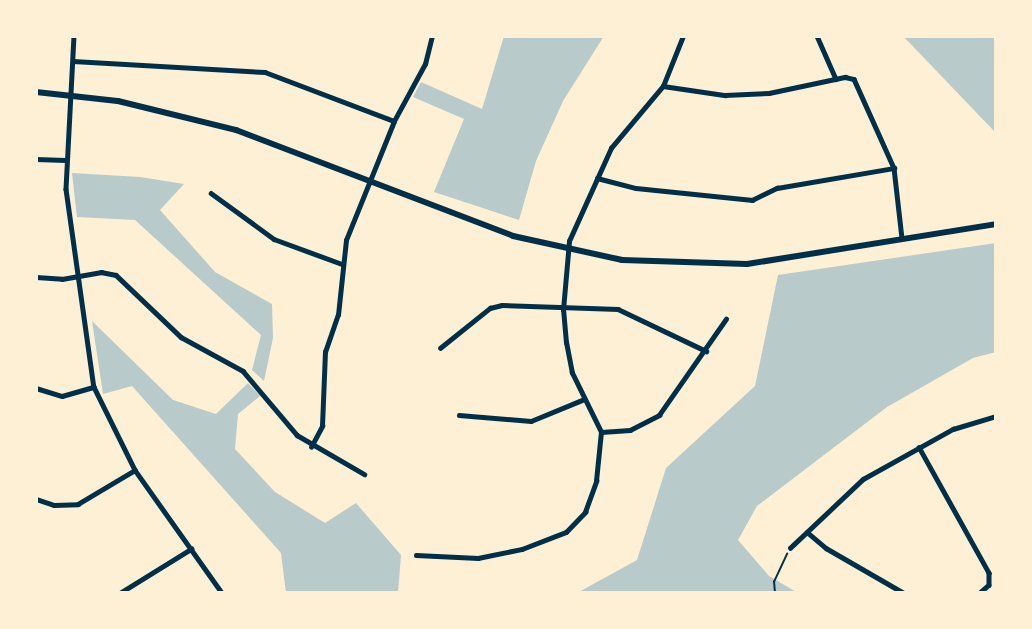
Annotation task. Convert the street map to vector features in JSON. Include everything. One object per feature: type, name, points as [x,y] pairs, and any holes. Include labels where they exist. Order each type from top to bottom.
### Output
[{"type":"street","points":[[74,36],[74,61],[65,160],[68,209],[94,387],[135,470],[222,593]]},
{"type":"street","points":[[416,555],[478,558],[522,549],[566,532],[585,512],[596,481],[601,432],[582,400],[572,374],[563,310],[569,240],[611,148],[663,86],[683,36]]},
{"type":"street","points":[[817,36],[836,79]]},
{"type":"street","points":[[311,447],[322,426],[325,352],[338,315],[346,240],[394,121],[425,64],[430,37]]},
{"type":"street","points":[[74,61],[265,72],[394,121]]},
{"type":"street","points":[[663,86],[725,95],[779,92],[836,79],[854,80],[859,85],[894,168],[902,238]]},
{"type":"street","points":[[36,92],[71,94],[118,101],[236,130],[513,236],[568,251],[662,264],[747,264],[996,224]]},
{"type":"street","points":[[36,159],[65,160]]},
{"type":"street","points":[[597,178],[636,188],[752,200],[777,188],[894,168]]},
{"type":"street","points":[[211,193],[274,239],[342,264]]},
{"type":"street","points":[[36,277],[109,273],[125,281],[181,337],[243,371],[297,435],[311,447],[364,474]]},
{"type":"street","points":[[440,348],[490,308],[502,305],[631,312],[705,351]]},
{"type":"street","points":[[601,432],[630,430],[658,415],[726,319]]},
{"type":"street","points":[[36,388],[62,396],[94,387]]},
{"type":"street","points":[[459,415],[531,421],[582,400]]},
{"type":"street","points":[[790,548],[863,479],[953,429],[996,416]]},
{"type":"street","points":[[919,447],[990,577],[980,593]]},
{"type":"street","points":[[36,499],[54,505],[78,504],[135,470]]},
{"type":"street","points":[[807,532],[826,548],[904,593]]},
{"type":"street","points":[[120,593],[191,549]]},
{"type":"path","points":[[776,593],[774,582],[790,548]]},
{"type":"shaded area","points":[[504,36],[604,36],[563,101],[536,161],[519,220],[434,192],[464,119],[413,97],[421,82],[482,109]]},
{"type":"shaded area","points":[[903,36],[996,36],[996,149],[994,131]]},
{"type":"shaded area","points":[[72,173],[140,177],[184,184],[160,210],[215,272],[272,304],[273,338],[264,381],[252,370],[261,335],[135,220],[77,217]]},
{"type":"shaded area","points":[[996,243],[996,352],[973,358],[887,407],[757,506],[738,540],[769,576],[798,593],[577,593],[637,560],[666,468],[755,386],[778,275]]},
{"type":"shaded area","points":[[92,321],[173,400],[216,414],[248,383],[260,396],[238,414],[235,449],[275,492],[325,523],[356,503],[401,555],[398,593],[286,593],[281,553],[132,386],[103,394]]}]
